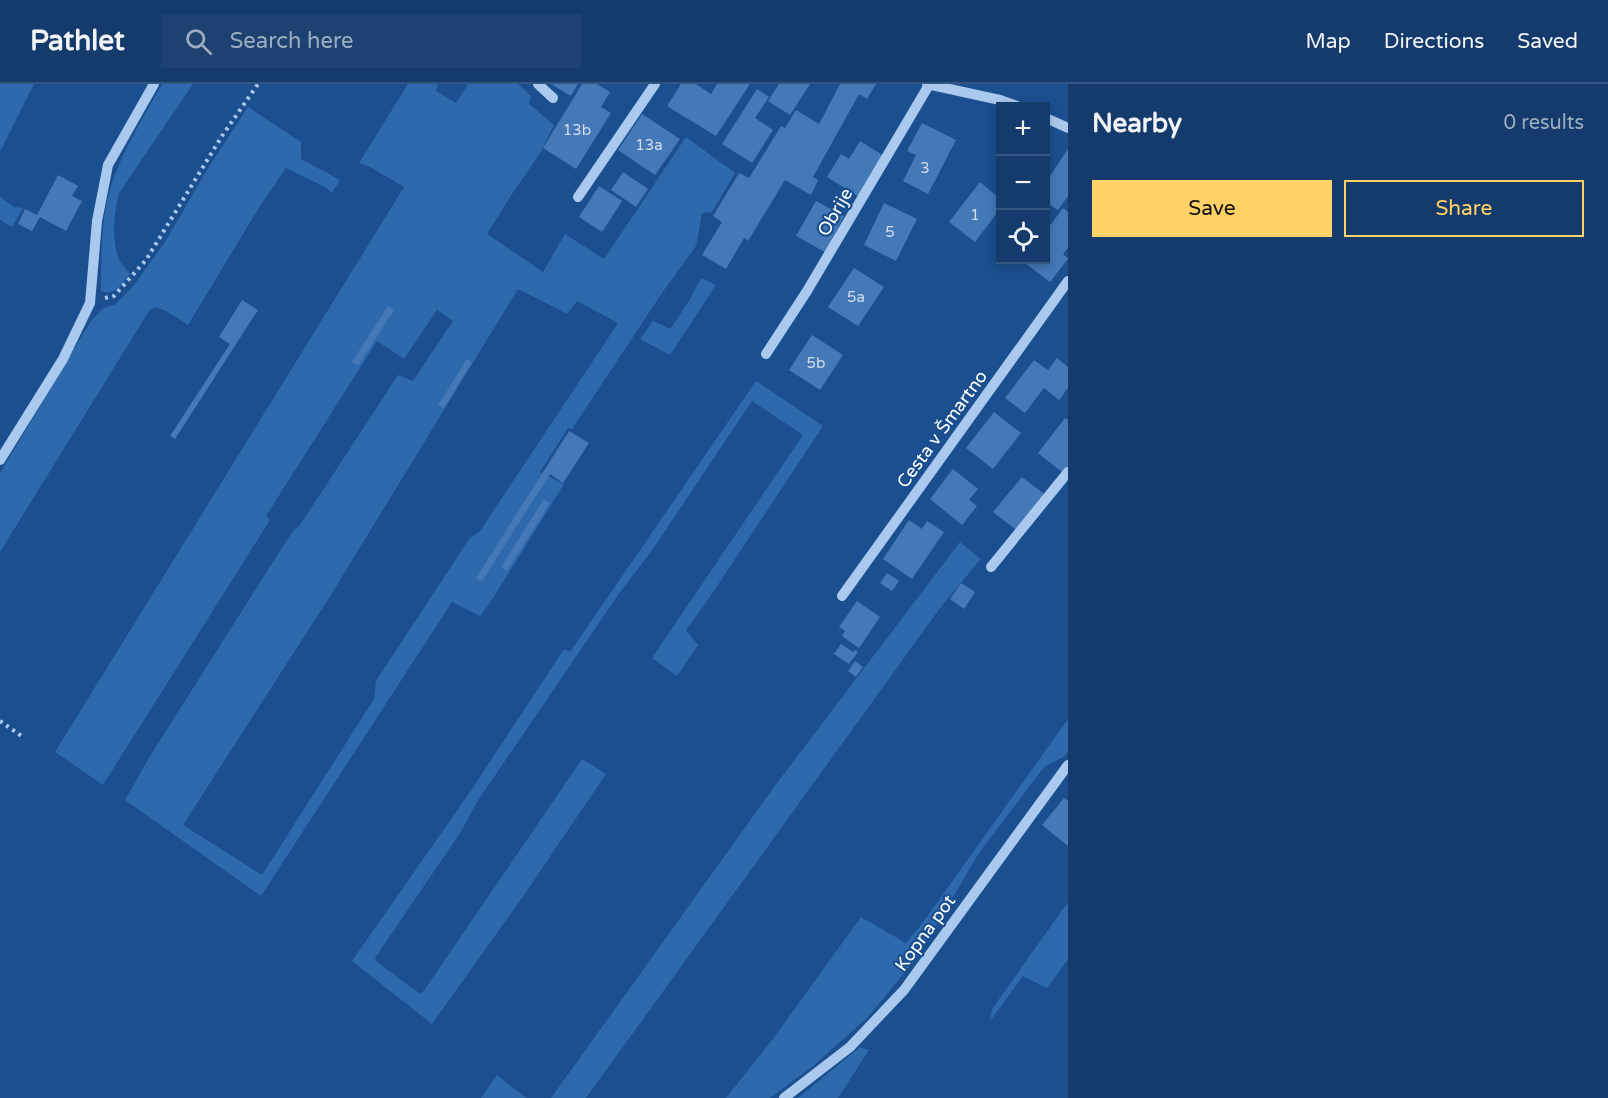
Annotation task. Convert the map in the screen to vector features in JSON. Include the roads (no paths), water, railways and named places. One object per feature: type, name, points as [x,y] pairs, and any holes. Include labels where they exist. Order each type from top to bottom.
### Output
[{"type":"street","points":[[0,460],[63,359],[90,303],[97,221],[108,165],[154,84]]},
{"type":"street","points":[[538,84],[554,98]]},
{"type":"street","points":[[578,197],[655,84]]},
{"type":"street","name":"Obrije","points":[[766,354],[807,291],[928,84],[1006,102]]},
{"type":"street","points":[[1050,120],[1068,128]]},
{"type":"street","name":"Cesta v Šmartno","points":[[842,596],[1068,281]]},
{"type":"street","points":[[991,567],[1068,472]]},
{"type":"street","name":"Kopna pot","points":[[784,1098],[850,1047],[904,990],[1068,765]]}]
